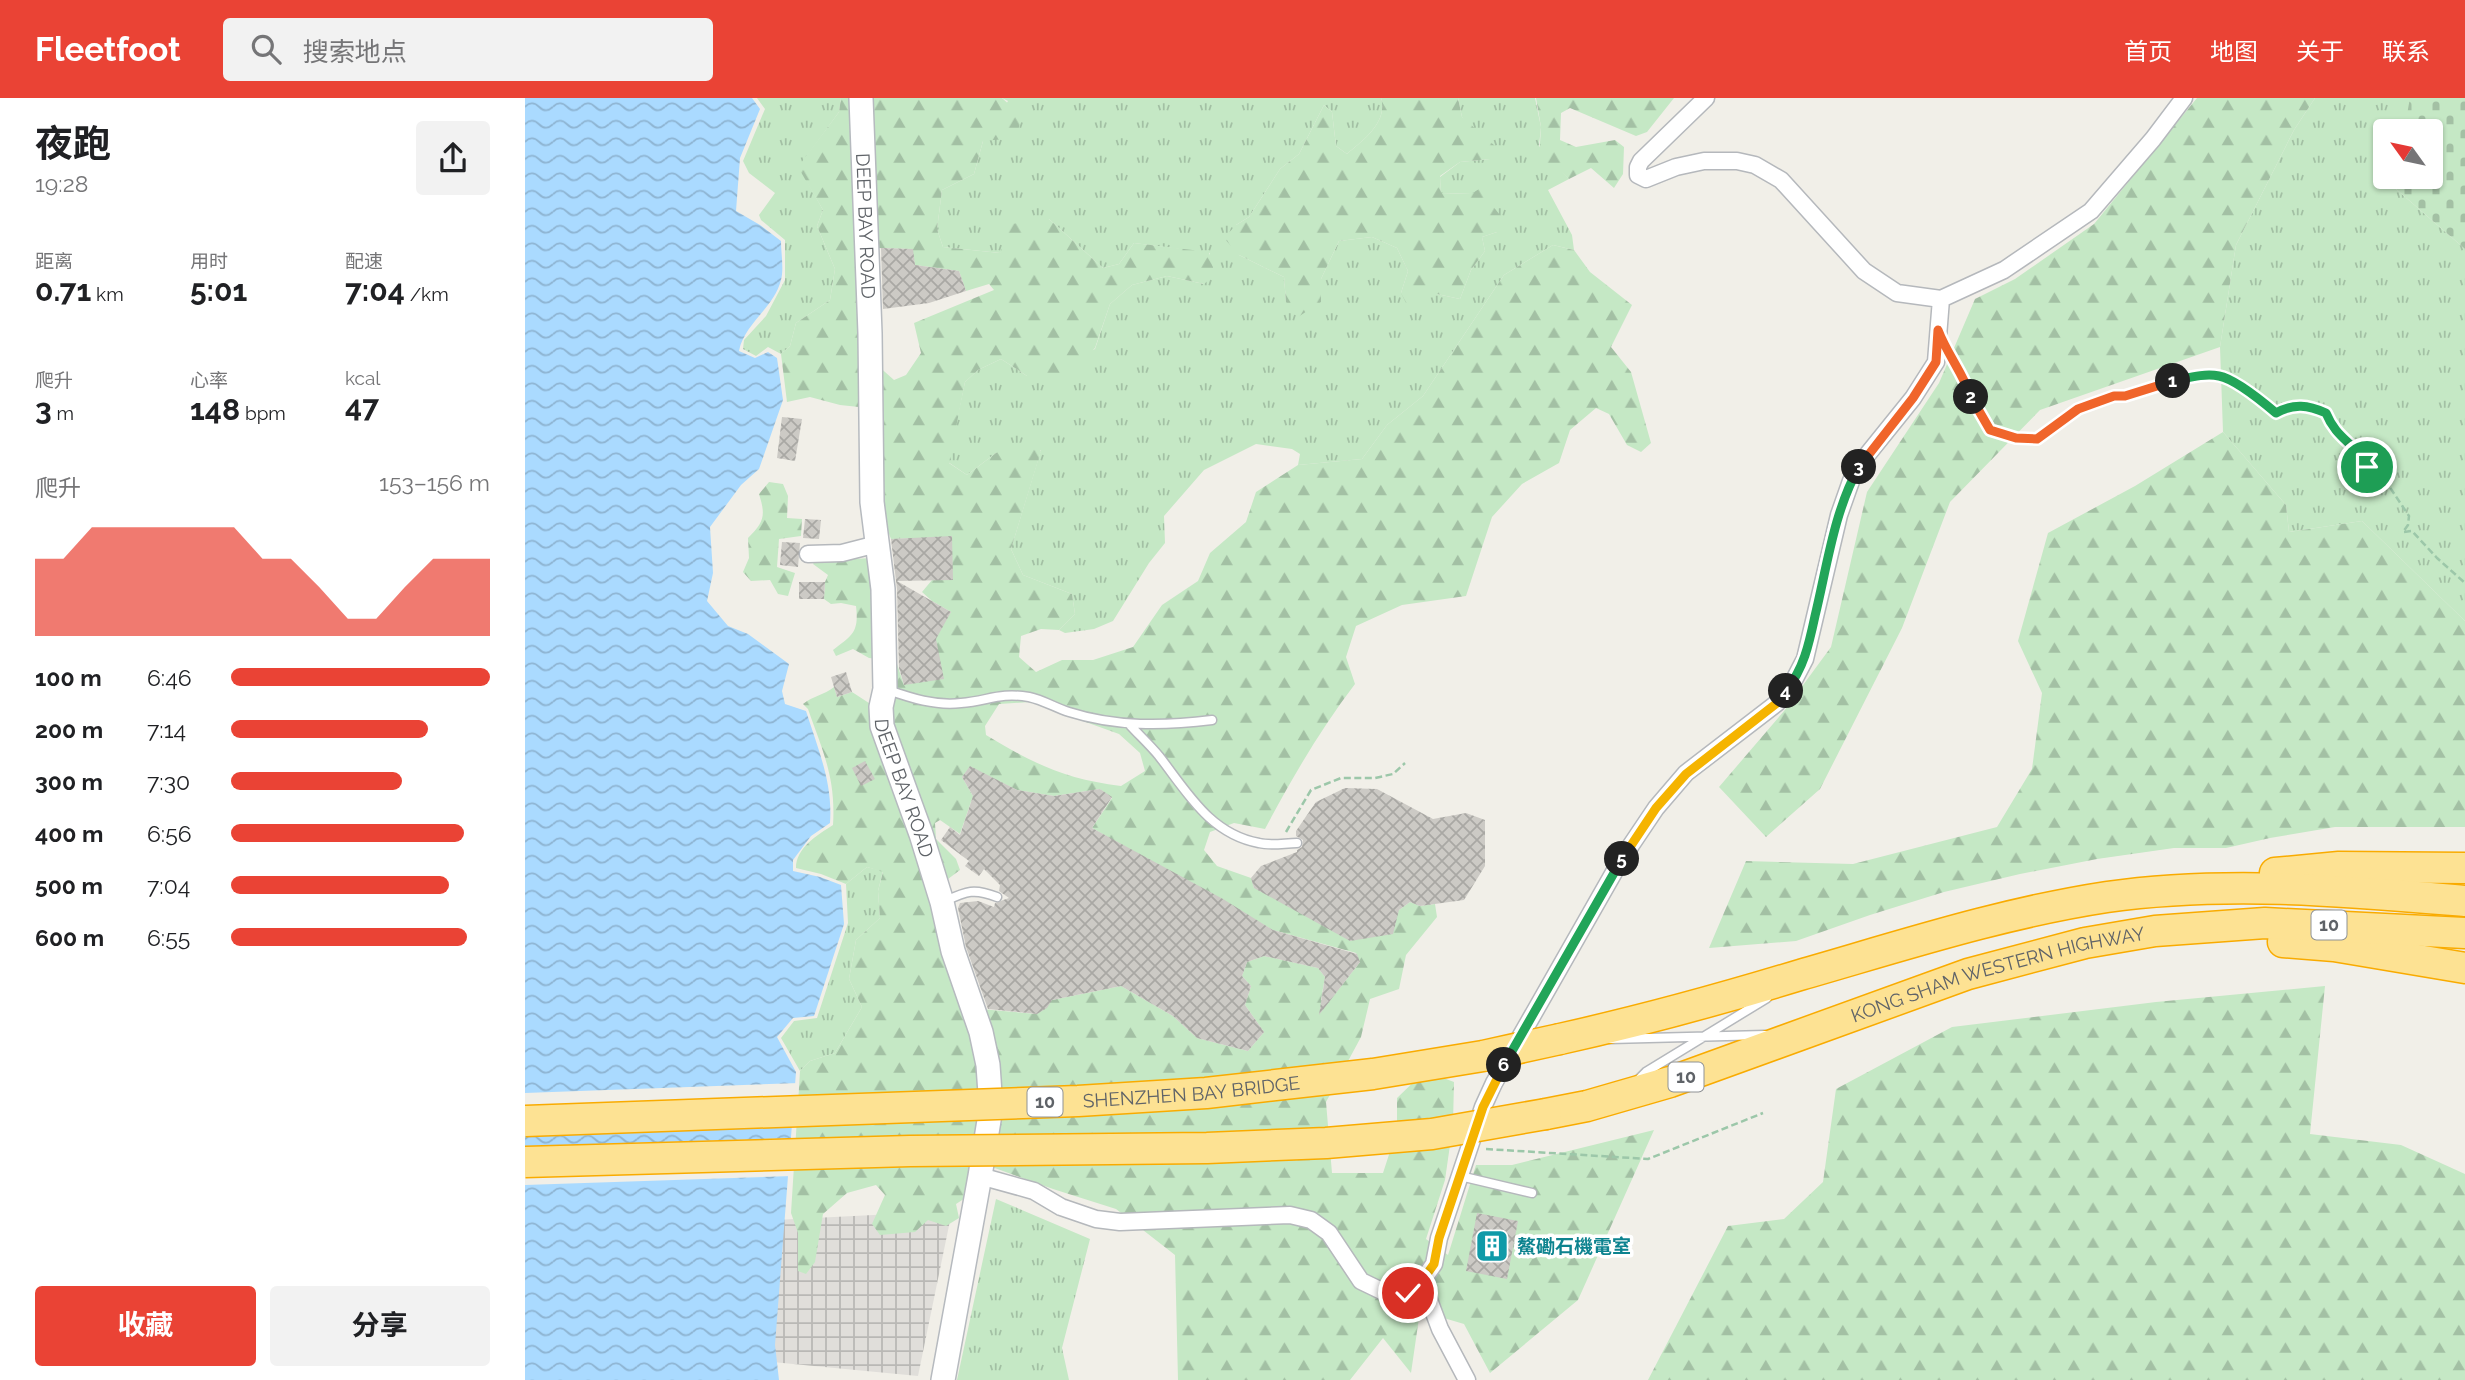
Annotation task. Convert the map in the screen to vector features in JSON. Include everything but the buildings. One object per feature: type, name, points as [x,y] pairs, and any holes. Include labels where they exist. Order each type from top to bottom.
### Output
[{"type":"highway","points":[[2207,888],[2277,873],[2339,867],[2465,868]]},
{"type":"highway","name":"10","points":[[1566,1038],[1654,1017],[1921,939],[2018,914],[2088,900],[2207,888],[2310,889],[2465,901]]},
{"type":"highway","name":"KONG SHAM WESTERN HIGHWAY","points":[[525,1162],[910,1151],[1207,1148],[1326,1143],[1432,1134],[1546,1114],[1623,1096],[1714,1068],[2001,964],[2085,943],[2193,927],[2265,923],[2465,933]]},
{"type":"highway","points":[[2193,927],[2248,941],[2334,946],[2465,968]]},
{"type":"highway","name":"SHENZHEN BAY BRIDGE","points":[[525,1121],[1077,1101],[1206,1093],[1317,1082],[1422,1067],[1566,1038]]},
{"type":"street","name":"DEEP BAY ROAD","points":[[861,98],[870,333],[872,502],[883,589],[885,689],[881,707],[882,726],[921,834],[942,902],[953,951],[981,1032],[988,1065],[991,1108],[943,1380]]},
{"type":"street","points":[[1706,98],[1641,161],[1638,175],[1646,179],[1677,167],[1717,160],[1737,160],[1755,165],[1781,180],[1864,271],[1897,293],[1941,299],[2004,270],[2091,211],[2153,139],[2184,98]]},
{"type":"street","points":[[981,1176],[1034,1191],[1061,1207],[1096,1219],[1120,1222],[1290,1214],[1311,1220],[1329,1233],[1361,1281],[1388,1294],[1408,1293],[1422,1281],[1434,1264],[1439,1238],[1494,1083],[1621,860],[1656,808],[1686,774],[1777,703],[1793,682],[1805,659],[1839,515],[1851,481],[1863,460],[1913,398],[1936,362],[1941,299]]},
{"type":"street","points":[[808,554],[842,552],[877,544]]},
{"type":"street","points":[[1422,1281],[1440,1329],[1467,1380]]},
{"type":"lane","points":[[885,689],[924,702],[960,704],[1000,694],[1031,697],[1069,713],[1129,724],[1176,724],[1212,720]]},
{"type":"lane","points":[[1129,724],[1158,755],[1185,793],[1206,816],[1233,835],[1260,844],[1297,843]]},
{"type":"lane","points":[[942,902],[966,891],[982,891],[997,897]]},
{"type":"lane","points":[[1623,1096],[1646,1072],[1800,975]]},
{"type":"lane","points":[[1566,1038],[1622,1040],[1813,1031]]},
{"type":"lane","points":[[1460,1176],[1532,1193]]},
{"type":"path","points":[[1938,330],[1947,351],[1966,381],[1974,405],[1990,430],[2016,438],[2037,439],[2078,409],[2114,396],[2125,396],[2165,383],[2202,376],[2221,376],[2276,413],[2288,406],[2302,405],[2326,413],[2339,436],[2360,453],[2367,467],[2389,486],[2409,516],[2408,526],[2403,532],[2411,531],[2465,583]]},
{"type":"path","points":[[1279,844],[1311,790],[1341,778],[1375,778],[1392,774],[1405,763]]},
{"type":"path","points":[[1469,1148],[1648,1159],[1763,1113]]},
{"type":"shaded area","points":[[952,1211],[918,1376],[762,1361],[775,1220]]},
{"type":"green space","points":[[757,98],[841,98],[839,112],[799,167],[823,210],[817,226],[835,269],[830,300],[796,323],[790,346],[781,354],[768,347],[756,356],[743,349],[744,340],[766,316],[785,280],[785,240],[761,220],[759,215],[775,193],[749,173],[743,161],[765,109]]},
{"type":"green space","points":[[841,98],[1002,98],[1022,116],[1016,138],[983,141],[974,174],[942,190],[937,229],[943,247],[1000,253],[1011,224],[1049,219],[1103,268],[1119,264],[1134,243],[1209,252],[1215,275],[1204,284],[1167,276],[1132,285],[1110,304],[1095,348],[1062,380],[1027,376],[1001,359],[978,370],[965,382],[949,463],[967,475],[996,453],[1031,438],[1041,451],[1011,549],[1023,575],[1072,594],[1075,614],[1059,630],[1041,629],[1021,636],[1019,657],[1036,672],[1062,660],[1093,660],[1133,647],[1162,605],[1198,581],[1210,553],[1246,522],[1256,492],[1298,465],[1362,459],[1387,425],[1423,396],[1504,275],[1553,245],[1574,250],[1590,272],[1632,305],[1611,347],[1631,372],[1651,443],[1641,452],[1627,445],[1609,414],[1596,408],[1570,430],[1559,463],[1522,484],[1492,517],[1466,596],[1402,605],[1356,626],[1346,657],[1355,684],[1307,755],[1265,829],[1234,823],[1210,832],[1204,850],[1217,866],[1251,878],[1254,888],[1399,910],[1410,902],[1420,906],[1435,904],[1437,917],[1406,955],[1399,989],[1370,999],[1361,1037],[1326,1102],[1332,1173],[1383,1173],[1397,1130],[1397,1098],[1425,1071],[1454,1082],[1453,1124],[1445,1180],[1426,1239],[1448,1255],[1476,1165],[1512,1165],[1654,1130],[1578,1300],[1490,1373],[1464,1324],[1420,1311],[1411,1373],[1383,1338],[1350,1380],[1178,1380],[1175,1255],[1116,1209],[992,1167],[980,1009],[1037,1014],[1052,1000],[1121,986],[1173,1016],[1197,1038],[1248,1051],[1264,1032],[1245,1005],[1251,986],[1242,976],[1247,962],[1264,956],[1318,968],[1325,977],[1321,1000],[1328,1003],[1360,962],[1356,953],[1273,930],[1092,828],[1112,798],[1100,789],[1054,796],[1017,790],[970,767],[962,777],[973,796],[960,834],[940,820],[935,823],[936,839],[956,859],[960,870],[948,879],[941,876],[889,727],[892,667],[897,664],[904,685],[951,612],[922,592],[932,580],[951,537],[891,539],[882,516],[878,409],[840,405],[810,397],[787,402],[781,354],[790,346],[796,323],[830,300],[835,269],[817,226],[823,210],[798,167],[839,112]],"holes":[[[876,248],[912,249],[915,265],[959,271],[966,291],[989,284],[994,290],[914,323],[921,353],[906,375],[894,380],[876,364]],[[1030,702],[1119,734],[1140,753],[1145,771],[1121,786],[1083,779],[1035,762],[986,735],[985,726],[999,704]]]},
{"type":"green space","points":[[1002,98],[1381,98],[1378,123],[1367,137],[1347,154],[1336,146],[1332,112],[1324,105],[1299,154],[1280,169],[1249,217],[1236,225],[1239,255],[1284,277],[1286,302],[1321,302],[1321,279],[1339,241],[1372,237],[1397,248],[1408,271],[1401,293],[1437,294],[1460,299],[1471,270],[1485,251],[1482,237],[1497,232],[1471,194],[1441,193],[1440,177],[1460,162],[1490,159],[1462,117],[1458,98],[1535,98],[1541,127],[1539,146],[1569,179],[1548,190],[1572,235],[1574,250],[1553,245],[1504,275],[1423,396],[1387,425],[1362,459],[1298,465],[1300,454],[1292,449],[1256,444],[1204,470],[1164,516],[1165,543],[1149,563],[1113,621],[1094,629],[1065,633],[1059,630],[1075,614],[1072,594],[1023,575],[1011,549],[1041,450],[996,453],[967,475],[948,462],[965,382],[978,370],[1001,359],[1027,376],[1095,349],[1110,304],[1132,285],[1167,276],[1204,284],[1210,253],[1134,243],[1119,264],[1103,268],[1049,219],[1000,253],[943,247],[937,229],[942,190],[974,174],[983,141],[1008,101]]},
{"type":"green space","points":[[1381,98],[1458,98],[1462,117],[1495,146],[1490,159],[1460,162],[1440,176],[1441,193],[1471,194],[1492,181],[1499,189],[1492,205],[1507,224],[1497,232],[1482,237],[1485,251],[1471,270],[1460,299],[1437,294],[1407,305],[1401,293],[1408,271],[1397,248],[1372,237],[1339,241],[1321,279],[1321,302],[1298,317],[1286,302],[1284,277],[1239,255],[1224,238],[1236,225],[1249,217],[1280,169],[1299,154],[1324,105],[1332,112],[1336,146],[1347,154],[1367,137],[1378,123]]},
{"type":"green space","points":[[1536,98],[1674,98],[1647,132],[1636,136],[1570,108],[1561,113],[1560,140],[1576,147],[1615,140],[1624,147],[1623,174],[1614,188],[1591,168],[1569,179],[1559,169],[1546,171],[1539,158],[1541,127]]},
{"type":"green space","points":[[2197,98],[2315,98],[2294,130],[2236,245],[2220,347],[2040,410],[1950,502],[1902,628],[1820,789],[1766,837],[1719,787],[1784,711],[1831,647],[1867,492],[1939,383],[1975,299],[2015,279],[2094,224]]},
{"type":"green space","points":[[2315,98],[2413,98],[2409,119],[2373,119],[2373,189],[2396,189],[2465,249],[2465,621],[2362,521],[2289,532],[2286,505],[2223,432],[2220,347],[2236,245],[2294,130]]},
{"type":"green space","points":[[2410,98],[2465,98],[2465,249],[2396,189],[2443,189],[2443,119],[2406,119]]},
{"type":"green space","points":[[2223,432],[2286,505],[2289,532],[2362,521],[2465,621],[2465,827],[2335,827],[2226,848],[2174,848],[2097,859],[1944,892],[1796,941],[1709,948],[1746,861],[1853,864],[1997,827],[2032,769],[2042,693],[2018,641],[2048,533],[2135,486]]},
{"type":"green space","points":[[769,482],[783,484],[788,496],[787,518],[802,519],[801,536],[779,539],[777,567],[795,573],[788,596],[778,594],[770,580],[751,581],[743,572],[749,558],[748,538],[762,518],[759,494]]},
{"type":"green space","points":[[817,558],[873,558],[879,659],[869,658],[853,649],[836,656],[833,650],[850,636],[855,627],[856,606],[831,604],[824,599],[828,575],[813,564]]},
{"type":"green space","points":[[834,687],[837,697],[852,692],[872,705],[982,1065],[973,1193],[956,1204],[959,1218],[946,1226],[928,1220],[915,1232],[880,1235],[872,1224],[885,1195],[876,1185],[847,1193],[823,1214],[815,1262],[806,1274],[798,1271],[798,1233],[791,1213],[800,1071],[810,1061],[835,1053],[862,1007],[849,979],[856,940],[880,918],[878,891],[883,872],[867,867],[846,884],[796,868],[803,848],[833,825],[832,793],[827,766],[808,709],[803,704]]},
{"type":"green space","points":[[867,867],[883,871],[878,891],[880,918],[856,940],[849,979],[862,1007],[835,1053],[810,1061],[800,1071],[781,1038],[794,1021],[817,1018],[848,923],[846,884]]},
{"type":"green space","points":[[2325,986],[2310,1134],[2401,1145],[2465,1174],[2465,1380],[1648,1380],[1728,1226],[1784,1219],[1823,1182],[1836,1089],[1952,1027],[2156,1002]]},
{"type":"green space","points":[[996,1199],[1090,1239],[1062,1348],[1069,1380],[957,1380]]},
{"type":"water","points":[[525,98],[752,98],[760,109],[740,158],[736,211],[781,241],[782,276],[772,299],[747,332],[739,351],[755,358],[768,352],[777,358],[783,400],[759,469],[741,485],[710,527],[713,573],[707,601],[728,626],[748,634],[789,664],[782,691],[785,704],[806,711],[824,766],[830,808],[830,823],[811,836],[793,860],[793,871],[841,885],[844,924],[814,1016],[793,1018],[777,1037],[796,1072],[775,1345],[779,1380],[525,1380]]},
{"type":"pier","points":[[799,1083],[796,1121],[525,1131],[525,1093]]},
{"type":"pier","points":[[795,1138],[792,1176],[525,1185],[525,1146]]},
{"type":"place","name":"鰲磡石機電室","points":[[1492,1246]]},
{"type":"route","points":[[1408,1293],[1422,1281],[1434,1264],[1439,1238],[1483,1107],[1494,1083],[1621,860],[1656,808],[1686,774],[1777,703],[1793,682],[1805,659],[1839,515],[1851,481],[1863,460],[1913,398],[1936,362],[1938,330],[1947,351],[1966,381],[1974,405],[1990,430],[2001,435],[2037,439],[2078,409],[2114,396],[2125,396],[2189,378],[2221,376],[2276,413],[2288,406],[2302,405],[2326,413],[2331,426],[2360,453],[2367,467]]}]
